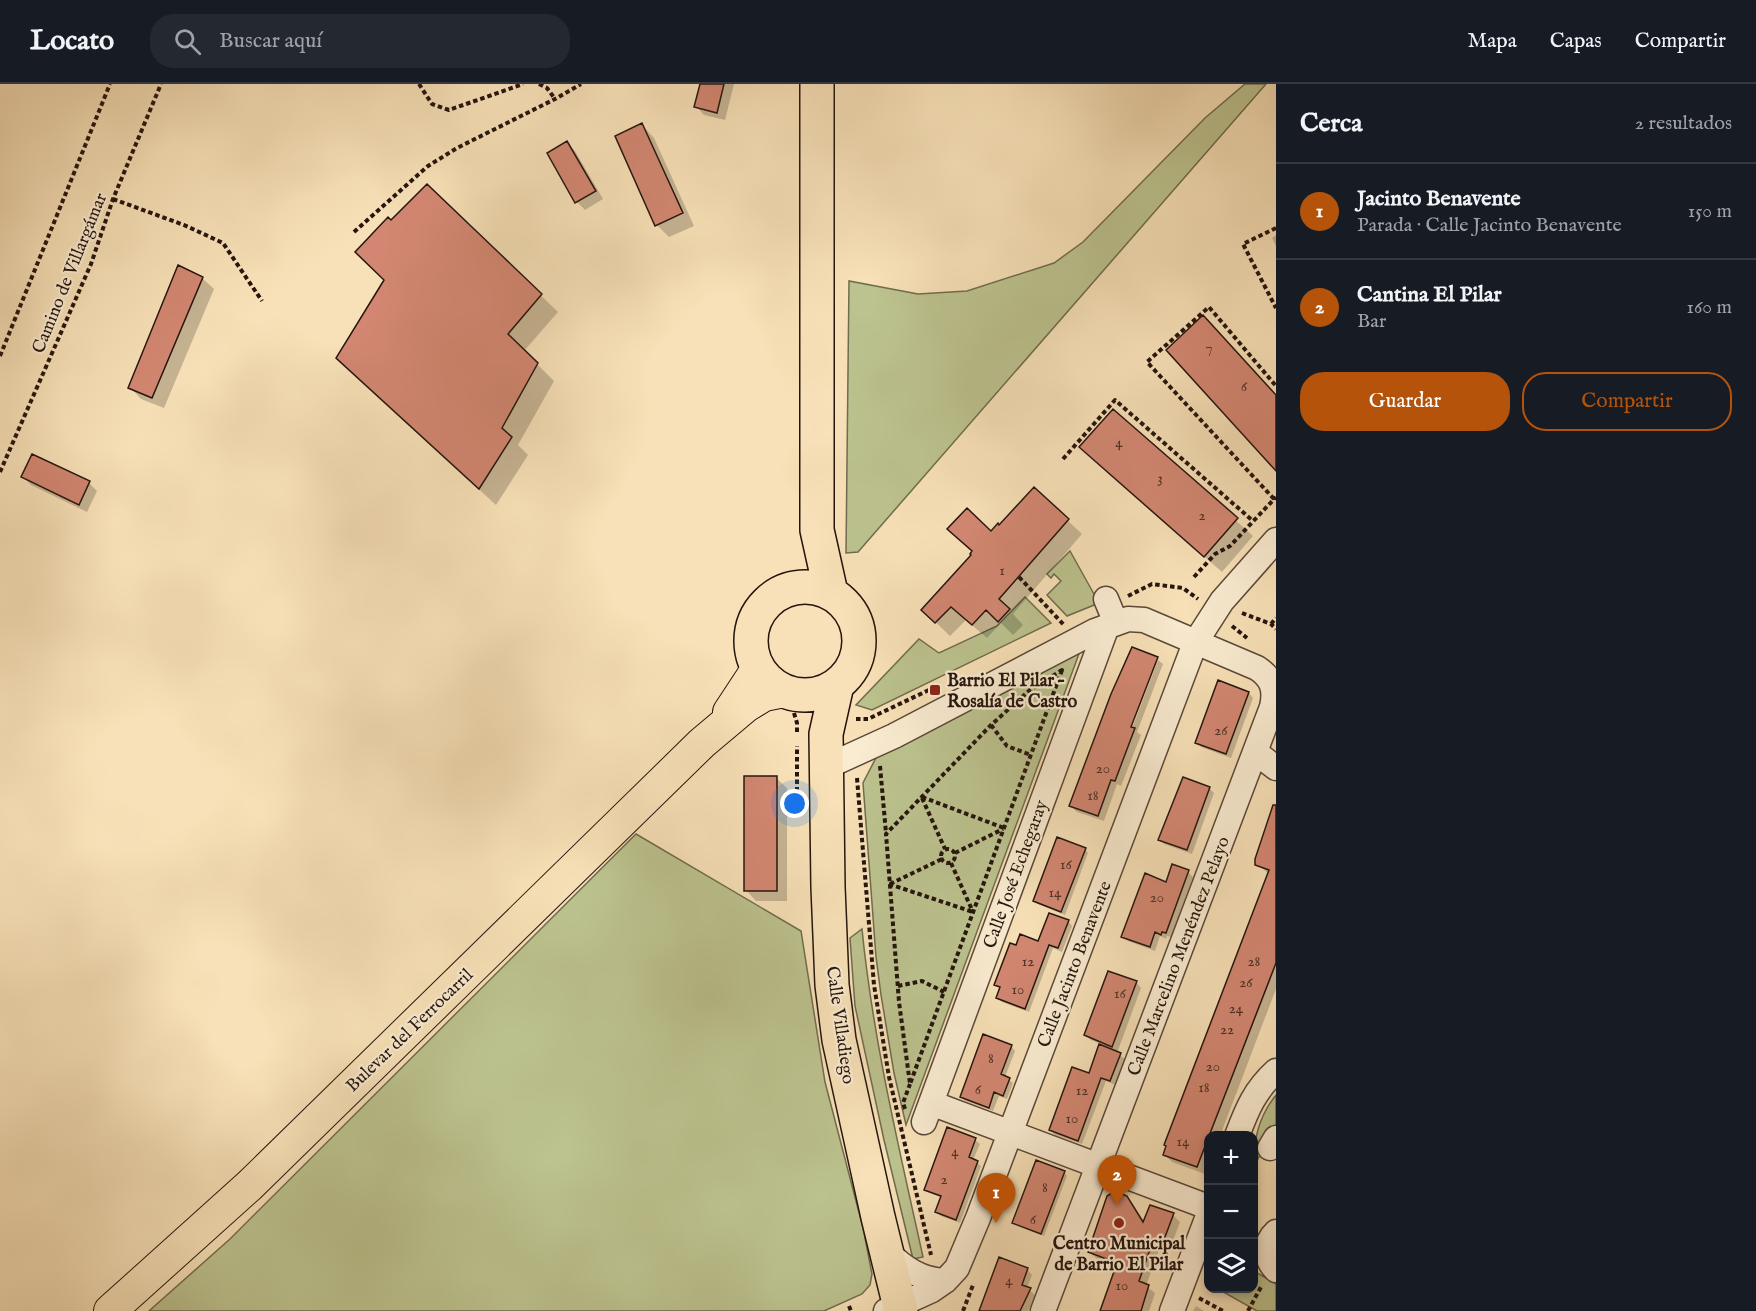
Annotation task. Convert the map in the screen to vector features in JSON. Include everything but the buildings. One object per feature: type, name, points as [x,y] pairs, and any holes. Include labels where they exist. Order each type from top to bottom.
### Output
[{"type":"highway","points":[[817,84],[817,530],[831,593]]},
{"type":"highway","points":[[792,589],[817,530]]},
{"type":"highway","points":[[793,693],[820,693],[837,685],[849,672],[857,656],[860,638],[855,620],[845,604],[831,593],[815,587],[781,592],[767,603],[757,617],[752,634],[752,651],[758,668],[769,681],[793,693],[826,734]]},
{"type":"highway","name":"Calle Villadiego","points":[[837,685],[826,734],[828,887],[834,996],[839,1040],[886,1251],[896,1309]]},
{"type":"main road","name":"Bulevar del Ferrocarril","points":[[110,1311],[249,1186],[702,743],[735,705],[758,668]]},
{"type":"main road","name":"Bulevar del Ferrocarril","points":[[702,743],[764,695],[793,693]]},
{"type":"street","name":"Calle Jacinto Benavente","points":[[896,1309],[932,1290],[937,1280],[957,1268],[967,1248],[1195,643],[1219,606],[1276,540]]},
{"type":"street","points":[[826,767],[894,736],[1112,624],[1106,599]]},
{"type":"street","name":"Calle Marcelino Menéndez Pelayo","points":[[1044,1311],[1275,695],[1272,683],[1266,674],[1257,668],[1144,620],[1136,619],[1112,624]]},
{"type":"street","name":"Calle José Echegaray","points":[[1010,1133],[927,1112],[1112,624]]},
{"type":"street","points":[[1255,752],[1276,768]]},
{"type":"street","points":[[1239,1131],[1260,1086],[1276,1071]]},
{"type":"street","points":[[1010,1133],[1204,1205]]},
{"type":"street","points":[[1172,1311],[1204,1229]]},
{"type":"street","points":[[1267,1232],[1267,1254],[1269,1262],[1276,1270]]},
{"type":"street","points":[[886,1251],[908,1270],[937,1280]]},
{"type":"path","points":[[0,356],[110,84]]},
{"type":"path","name":"Camino de Villargámar","points":[[0,472],[91,264],[113,199],[161,84]]},
{"type":"path","points":[[419,84],[432,104],[449,110],[524,84]]},
{"type":"path","points":[[539,84],[547,88],[555,99]]},
{"type":"path","points":[[354,232],[428,166],[457,148],[581,84]]},
{"type":"path","points":[[113,199],[184,225],[224,243],[262,301]]},
{"type":"path","points":[[1276,228],[1244,244],[1276,308]]},
{"type":"path","points":[[1194,577],[1215,554],[1230,546],[1275,498],[1147,362],[1209,307],[1276,386]]},
{"type":"path","points":[[1063,459],[1115,400],[1253,521]]},
{"type":"path","points":[[1019,577],[1064,625]]},
{"type":"path","points":[[1219,606],[1270,624],[1276,629]]},
{"type":"path","points":[[1219,606],[1248,639]]},
{"type":"path","points":[[1270,624],[1276,618]]},
{"type":"path","points":[[889,761],[879,766],[898,986],[910,1084],[1062,670],[1010,700]]},
{"type":"path","points":[[886,834],[991,725],[1030,690]]},
{"type":"path","points":[[991,725],[1007,746],[1031,755]]},
{"type":"path","points":[[857,777],[874,985],[889,1077],[933,1265],[926,1269],[937,1280]]},
{"type":"path","points":[[922,797],[1004,828]]},
{"type":"path","points":[[922,797],[945,849]]},
{"type":"path","points":[[955,853],[1004,828]]},
{"type":"path","points":[[945,849],[950,849],[955,853]]},
{"type":"path","points":[[942,859],[942,852],[945,849]]},
{"type":"path","points":[[951,863],[955,860],[955,853]]},
{"type":"path","points":[[889,884],[942,859]]},
{"type":"path","points":[[942,859],[951,863]]},
{"type":"path","points":[[951,863],[973,912]]},
{"type":"path","points":[[889,884],[973,912]]},
{"type":"path","points":[[898,986],[922,981],[944,992]]},
{"type":"path","points":[[1191,1294],[1223,1311]]},
{"type":"green space","points":[[1245,84],[1266,84],[858,552],[846,553],[849,281],[918,294],[967,291],[1054,263],[1083,242],[1205,118]]},
{"type":"green space","points":[[1070,551],[1099,603],[1067,616],[1047,595],[1061,581],[1054,574],[1051,578],[1047,574]]},
{"type":"green space","points":[[1025,597],[1051,623],[872,710],[856,705],[919,639],[939,653],[997,626]]},
{"type":"green space","points":[[1080,651],[906,1125],[894,1073],[876,957],[863,783],[880,750]]},
{"type":"green space","points":[[636,834],[801,931],[825,1082],[863,1228],[872,1274],[870,1285],[862,1294],[824,1311],[149,1311],[230,1239]]},
{"type":"green space","points":[[862,929],[880,1053],[923,1257],[913,1259],[855,1006],[850,938]]},
{"type":"green space","points":[[1276,1095],[1276,1126],[1258,1159],[1258,1128]]},
{"type":"green space","points":[[1258,1273],[1276,1284],[1276,1311],[1257,1311],[1225,1293],[1258,1293]]},
{"type":"place","name":"Barrio El Pilar – Rosalía de Castro","points":[[935,690]]},
{"type":"place","name":"Cantina El Pilar","points":[[1117,1205]]},
{"type":"place","name":"Jacinto Benavente","points":[[996,1223]]},
{"type":"place","name":"Centro Municipal de Barrio El Pilar","points":[[1119,1223]]}]
